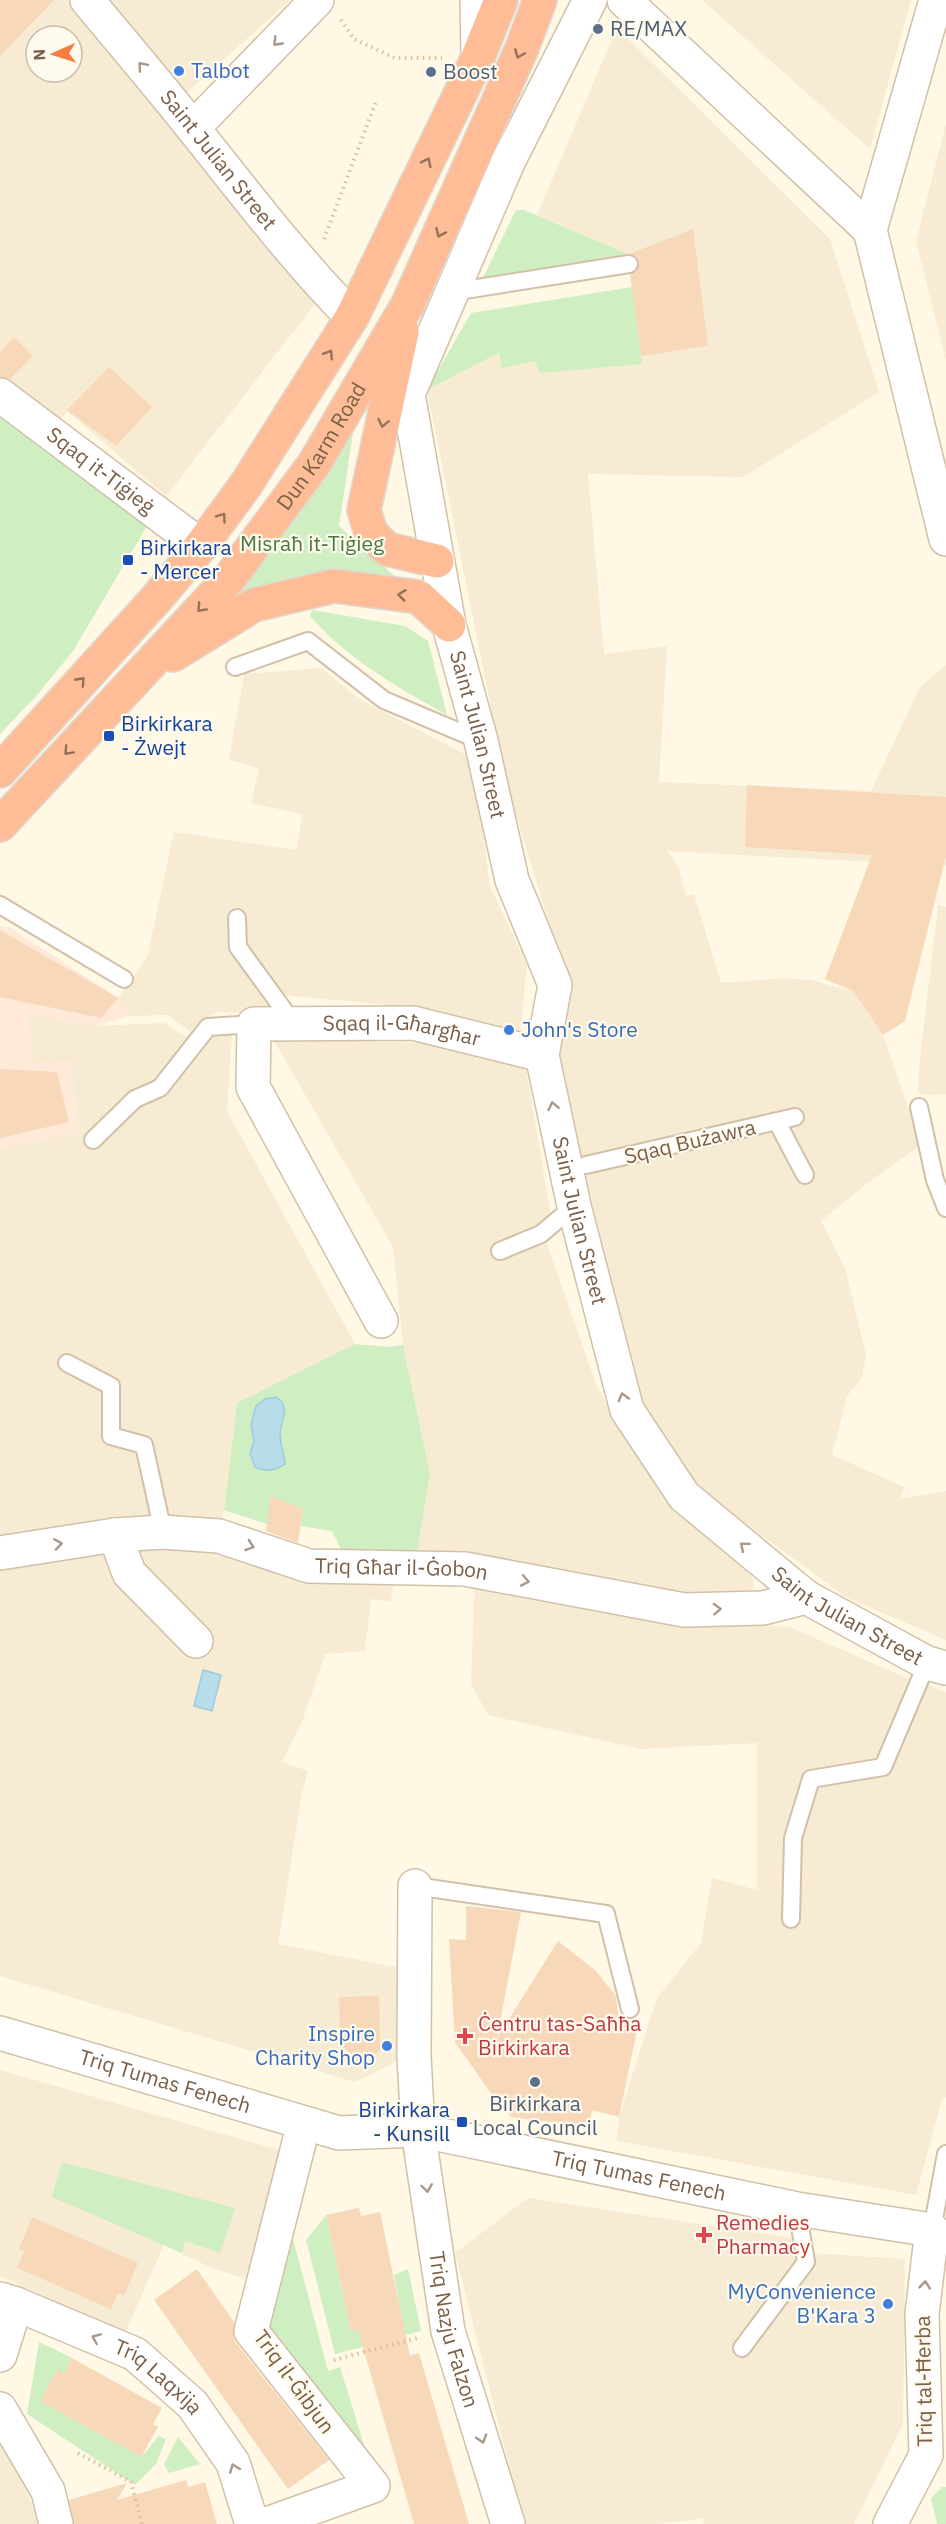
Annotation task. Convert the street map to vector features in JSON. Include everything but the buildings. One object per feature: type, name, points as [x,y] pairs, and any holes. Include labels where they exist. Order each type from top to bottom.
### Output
[{"type":"highway","name":"Dun Karm Road","points":[[0,771],[201,546],[247,483],[352,317],[478,57],[501,0]]},
{"type":"highway","name":"Dun Karm Road","points":[[0,825],[228,580],[314,464],[408,304],[522,48],[540,0]]},
{"type":"highway","points":[[408,304],[364,510],[371,533],[387,549],[437,561]]},
{"type":"highway","points":[[138,676],[254,605],[334,586],[419,597],[449,626]]},
{"type":"street","name":"Saint Julian Street","points":[[87,0],[310,275],[352,317]]},
{"type":"street","name":"Dun Karm Road","points":[[477,0],[478,57]]},
{"type":"street","points":[[449,626],[408,394],[509,160],[590,0]]},
{"type":"street","points":[[624,0],[870,230]]},
{"type":"street","points":[[936,0],[870,230],[946,539]]},
{"type":"street","points":[[193,129],[326,5]]},
{"type":"street","name":"Sqaq it-Tiġieġ","points":[[0,395],[201,546]]},
{"type":"street","name":"Saint Julian Street","points":[[449,626],[481,741],[512,880],[555,985],[542,1055],[574,1206],[627,1410],[684,1496],[806,1597],[937,1665]]},
{"type":"street","name":"Sqaq il-Għargħar","points":[[254,1024],[413,1023],[542,1055]]},
{"type":"street","points":[[254,1024],[253,1087],[381,1321]]},
{"type":"street","name":"Triq Għar il-Ġobon","points":[[0,1553],[115,1535],[163,1533],[219,1536],[309,1566],[465,1569],[684,1610],[763,1608],[806,1597]]},
{"type":"street","points":[[115,1535],[129,1573],[196,1641]]},
{"type":"street","name":"Triq Nazju Falzon","points":[[415,1886],[414,2056],[418,2130],[448,2331],[508,2524]]},
{"type":"street","name":"Triq Tumas Fenech","points":[[0,2033],[339,2133],[418,2130],[797,2209],[939,2226]]},
{"type":"street","name":"Triq il-Ġibjun","points":[[267,2524],[373,2486],[251,2331],[304,2123]]},
{"type":"street","name":"Triq tal-Ħerba","points":[[890,2524],[936,2458],[922,2314],[939,2226]]},
{"type":"street","points":[[0,2355],[8,2302]]},
{"type":"street","name":"Triq Laqxija","points":[[8,2302],[135,2354],[192,2404],[233,2463],[252,2524]]},
{"type":"street","points":[[0,2409],[48,2491],[56,2524]]},
{"type":"lane","points":[[452,292],[629,264]]},
{"type":"lane","points":[[235,667],[308,641],[384,700],[481,741]]},
{"type":"lane","points":[[0,905],[124,979]]},
{"type":"lane","name":"Sqaq il-Għargħar","points":[[237,918],[238,947],[294,1025]]},
{"type":"lane","name":"Sqaq il-Għargħar","points":[[93,1140],[135,1099],[160,1088],[208,1027],[254,1024]]},
{"type":"lane","points":[[919,1107],[935,1180],[946,1208]]},
{"type":"lane","name":"Sqaq Bużawra","points":[[586,1165],[795,1117]]},
{"type":"lane","points":[[777,1122],[805,1175]]},
{"type":"lane","points":[[500,1251],[541,1234],[574,1206]]},
{"type":"lane","points":[[67,1363],[111,1386],[111,1436],[144,1445],[163,1533]]},
{"type":"lane","points":[[791,1919],[793,1838],[811,1779],[883,1767],[937,1665]]},
{"type":"lane","points":[[415,1886],[606,1914],[630,2009]]},
{"type":"lane","points":[[939,2226],[946,2154]]},
{"type":"lane","points":[[742,2348],[806,2262],[797,2209]]},
{"type":"path","points":[[326,5],[354,39],[395,58],[478,57]]},
{"type":"path","points":[[310,275],[377,99]]},
{"type":"path","points":[[334,2360],[448,2331]]},
{"type":"path","points":[[78,2453],[130,2482],[142,2524]]},
{"type":"shaded area","points":[[0,0],[290,0],[161,116],[318,300],[166,496],[67,411],[55,426],[0,380]]},
{"type":"shaded area","points":[[702,0],[911,0],[870,149]]},
{"type":"shaded area","points":[[617,28],[830,239],[879,392],[743,477],[588,474],[604,654],[667,646],[659,782],[871,791],[920,687],[946,665],[946,866],[667,851],[678,866],[686,896],[694,894],[721,983],[783,978],[810,980],[853,991],[883,1035],[921,1145],[870,1181],[821,1221],[845,1268],[866,1355],[862,1377],[847,1396],[832,1455],[904,1487],[900,1499],[946,1491],[946,1640],[846,1597],[685,1479],[633,1405],[557,1075],[568,985],[506,782],[427,390],[500,353],[535,361],[642,364],[628,254],[537,215]]},
{"type":"shaded area","points":[[946,124],[946,361],[916,241]]},
{"type":"shaded area","points":[[321,668],[361,700],[474,759],[490,887],[527,964],[520,1034],[412,1007],[272,994],[265,1014],[216,1012],[191,1032],[167,1015],[127,1016],[118,998],[147,958],[174,832],[297,850],[302,814],[251,803],[259,768],[229,760],[244,674]]},
{"type":"shaded area","points":[[938,905],[946,907],[946,1094],[931,1095],[918,1093]]},
{"type":"shaded area","points":[[0,926],[9,927],[118,998],[127,1016],[96,1026],[27,1013],[32,1063],[72,1061],[78,1133],[0,1148]]},
{"type":"shaded area","points":[[27,1013],[96,1026],[164,1023],[184,1036],[232,1034],[227,1111],[355,1344],[237,1403],[222,1523],[144,1515],[0,1538],[0,1148],[78,1133],[72,1061],[32,1063]]},
{"type":"shaded area","points":[[273,1039],[430,1043],[526,1067],[550,1212],[541,1227],[597,1387],[657,1483],[750,1565],[754,1588],[727,1604],[416,1559],[430,1474],[403,1345],[393,1247]]},
{"type":"shaded area","points":[[197,1543],[394,1575],[391,1601],[371,1599],[365,1651],[325,1654],[302,1722],[282,1762],[308,1771],[302,1793],[278,1944],[400,1968],[401,2059],[355,2082],[0,1976],[0,1565]]},
{"type":"shaded area","points":[[475,1575],[676,1619],[790,1627],[904,1677],[946,1692],[946,2097],[942,2099],[916,2195],[617,2141],[619,2117],[657,1998],[701,1943],[712,1878],[757,1890],[757,1743],[641,1749],[488,1715],[471,1684]]},
{"type":"shaded area","points":[[0,2070],[286,2152],[257,2282],[212,2268],[164,2245],[125,2333],[0,2276]]},
{"type":"shaded area","points":[[528,2198],[806,2240],[809,2253],[905,2259],[903,2424],[854,2524],[703,2524],[705,2518],[656,2524],[524,2524],[455,2253]]},
{"type":"shaded area","points":[[0,2400],[38,2524],[0,2524]]},
{"type":"green space","points":[[516,210],[524,210],[628,254],[482,280]]},
{"type":"green space","points":[[632,287],[642,364],[540,373],[535,361],[502,368],[499,353],[427,390],[471,313]]},
{"type":"green space","points":[[0,409],[147,526],[73,651],[36,696],[0,734]]},
{"type":"green space","name":"Misraħ it-Tiġieg","points":[[354,426],[339,526],[401,582],[232,600]]},
{"type":"green space","points":[[312,610],[405,626],[428,641],[447,715],[374,672],[357,659],[310,616]]},
{"type":"green space","points":[[355,1344],[388,1347],[403,1345],[430,1474],[416,1559],[345,1557],[332,1531],[301,1526],[303,1509],[272,1497],[267,1524],[224,1510],[237,1403]]},
{"type":"green space","points":[[62,2162],[235,2208],[220,2253],[185,2241],[182,2253],[52,2197]]},
{"type":"green space","points":[[326,2215],[351,2331],[387,2323],[386,2317],[401,2314],[394,2275],[408,2269],[421,2331],[335,2354],[306,2240]]},
{"type":"green space","points":[[288,2220],[328,2371],[340,2367],[369,2461],[259,2329]]},
{"type":"green space","points":[[39,2342],[72,2358],[64,2373],[57,2370],[43,2397],[141,2457],[159,2436],[166,2439],[156,2464],[135,2485],[27,2414]]},
{"type":"green space","points":[[178,2437],[200,2464],[169,2473],[164,2464]]},
{"type":"green space","points":[[942,2487],[946,2487],[946,2524],[937,2524],[931,2498]]},
{"type":"water","points":[[276,1397],[285,1409],[280,1433],[285,1464],[278,1468],[263,1470],[255,1467],[250,1454],[254,1441],[251,1424],[256,1406],[265,1399]]},
{"type":"water","points":[[203,1670],[221,1675],[212,1711],[194,1706]]},
{"type":"place","name":"RE/MAX","points":[[598,29]]},
{"type":"place","name":"Talbot","points":[[179,71]]},
{"type":"place","name":"Boost","points":[[431,72]]},
{"type":"place","name":"Birkirkara - Mercer","points":[[128,560]]},
{"type":"place","name":"Birkirkara - Żwejt","points":[[109,736]]},
{"type":"place","name":"John's Store","points":[[509,1030]]},
{"type":"place","name":"Ċentru tas-Saħħa Birkirkara","points":[[465,2036]]},
{"type":"place","name":"Inspire Charity Shop","points":[[387,2046]]},
{"type":"place","name":"Birkirkara Local Council","points":[[535,2082]]},
{"type":"place","name":"Birkirkara - Kunsill","points":[[462,2122]]},
{"type":"place","name":"Remedies Pharmacy","points":[[704,2235]]},
{"type":"place","name":"MyConvenience B'Kara 3","points":[[888,2304]]}]
